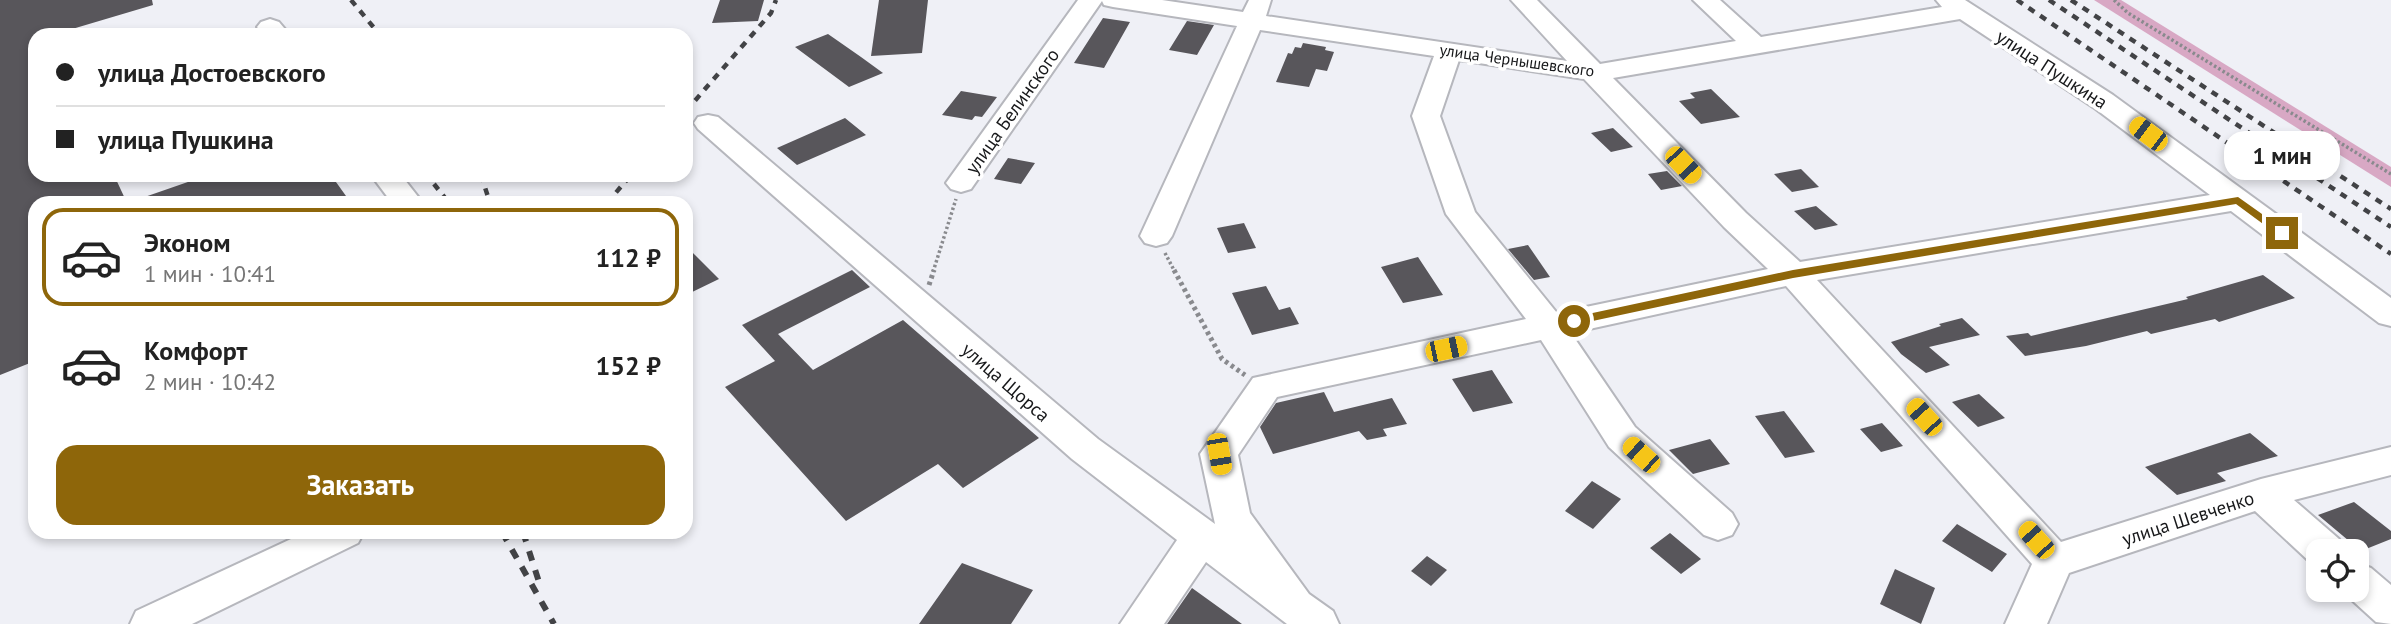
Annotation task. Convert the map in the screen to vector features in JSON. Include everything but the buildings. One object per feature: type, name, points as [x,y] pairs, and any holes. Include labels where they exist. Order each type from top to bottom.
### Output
[{"type":"street","name":"улица Белинского","points":[[961,183],[1090,0]]},
{"type":"street","name":"улица Чернышевского","points":[[1113,0],[1256,10],[1449,50],[1596,73],[1758,47],[1955,5]]},
{"type":"street","points":[[1523,0],[1735,220],[1793,274],[2054,561],[2025,624]]},
{"type":"street","points":[[1705,0],[1758,47]]},
{"type":"street","name":"улица Пушкина","points":[[1955,5],[2103,101],[2391,315]]},
{"type":"street","points":[[1156,236],[1256,10]]},
{"type":"street","points":[[1449,50],[1426,116],[1461,214],[1549,327],[1622,437],[1718,524]]},
{"type":"street","name":"улица Щорса","points":[[708,123],[1085,449],[1307,615]]},
{"type":"street","points":[[392,182],[402,196]]},
{"type":"street","points":[[1307,615],[1231,518],[1219,454],[1265,387],[1793,274],[2238,200]]},
{"type":"street","name":"улица Шевченко","points":[[2054,561],[2261,494],[2391,461]]},
{"type":"street","points":[[2261,494],[2312,539]]},
{"type":"street","points":[[1141,624],[1202,537]]},
{"type":"street","points":[[151,624],[329,539]]},
{"type":"street","points":[[2369,591],[2391,610]]},
{"type":"path","points":[[2114,0],[2128,13],[2391,174]]},
{"type":"path","name":"улица Белинского","points":[[921,309],[961,183]]},
{"type":"path","points":[[1156,236],[1222,359],[1265,387]]},
{"type":"shaded area","points":[[2094,0],[2121,0],[2391,167],[2391,187]]},
{"type":"railway","points":[[351,0],[374,28]]},
{"type":"railway","points":[[693,103],[771,13],[776,0]]},
{"type":"railway","points":[[2017,0],[2391,254]]},
{"type":"railway","points":[[2049,0],[2391,227]]},
{"type":"railway","points":[[2071,0],[2391,209]]},
{"type":"railway","points":[[483,182],[488,196]]},
{"type":"railway","points":[[613,196],[625,182]]},
{"type":"railway","points":[[434,184],[443,196]]},
{"type":"railway","points":[[506,539],[554,624]]},
{"type":"railway","points":[[525,539],[539,582]]},
{"type":"route","points":[[1574,321],[1793,274],[2238,200],[2282,233]]}]
